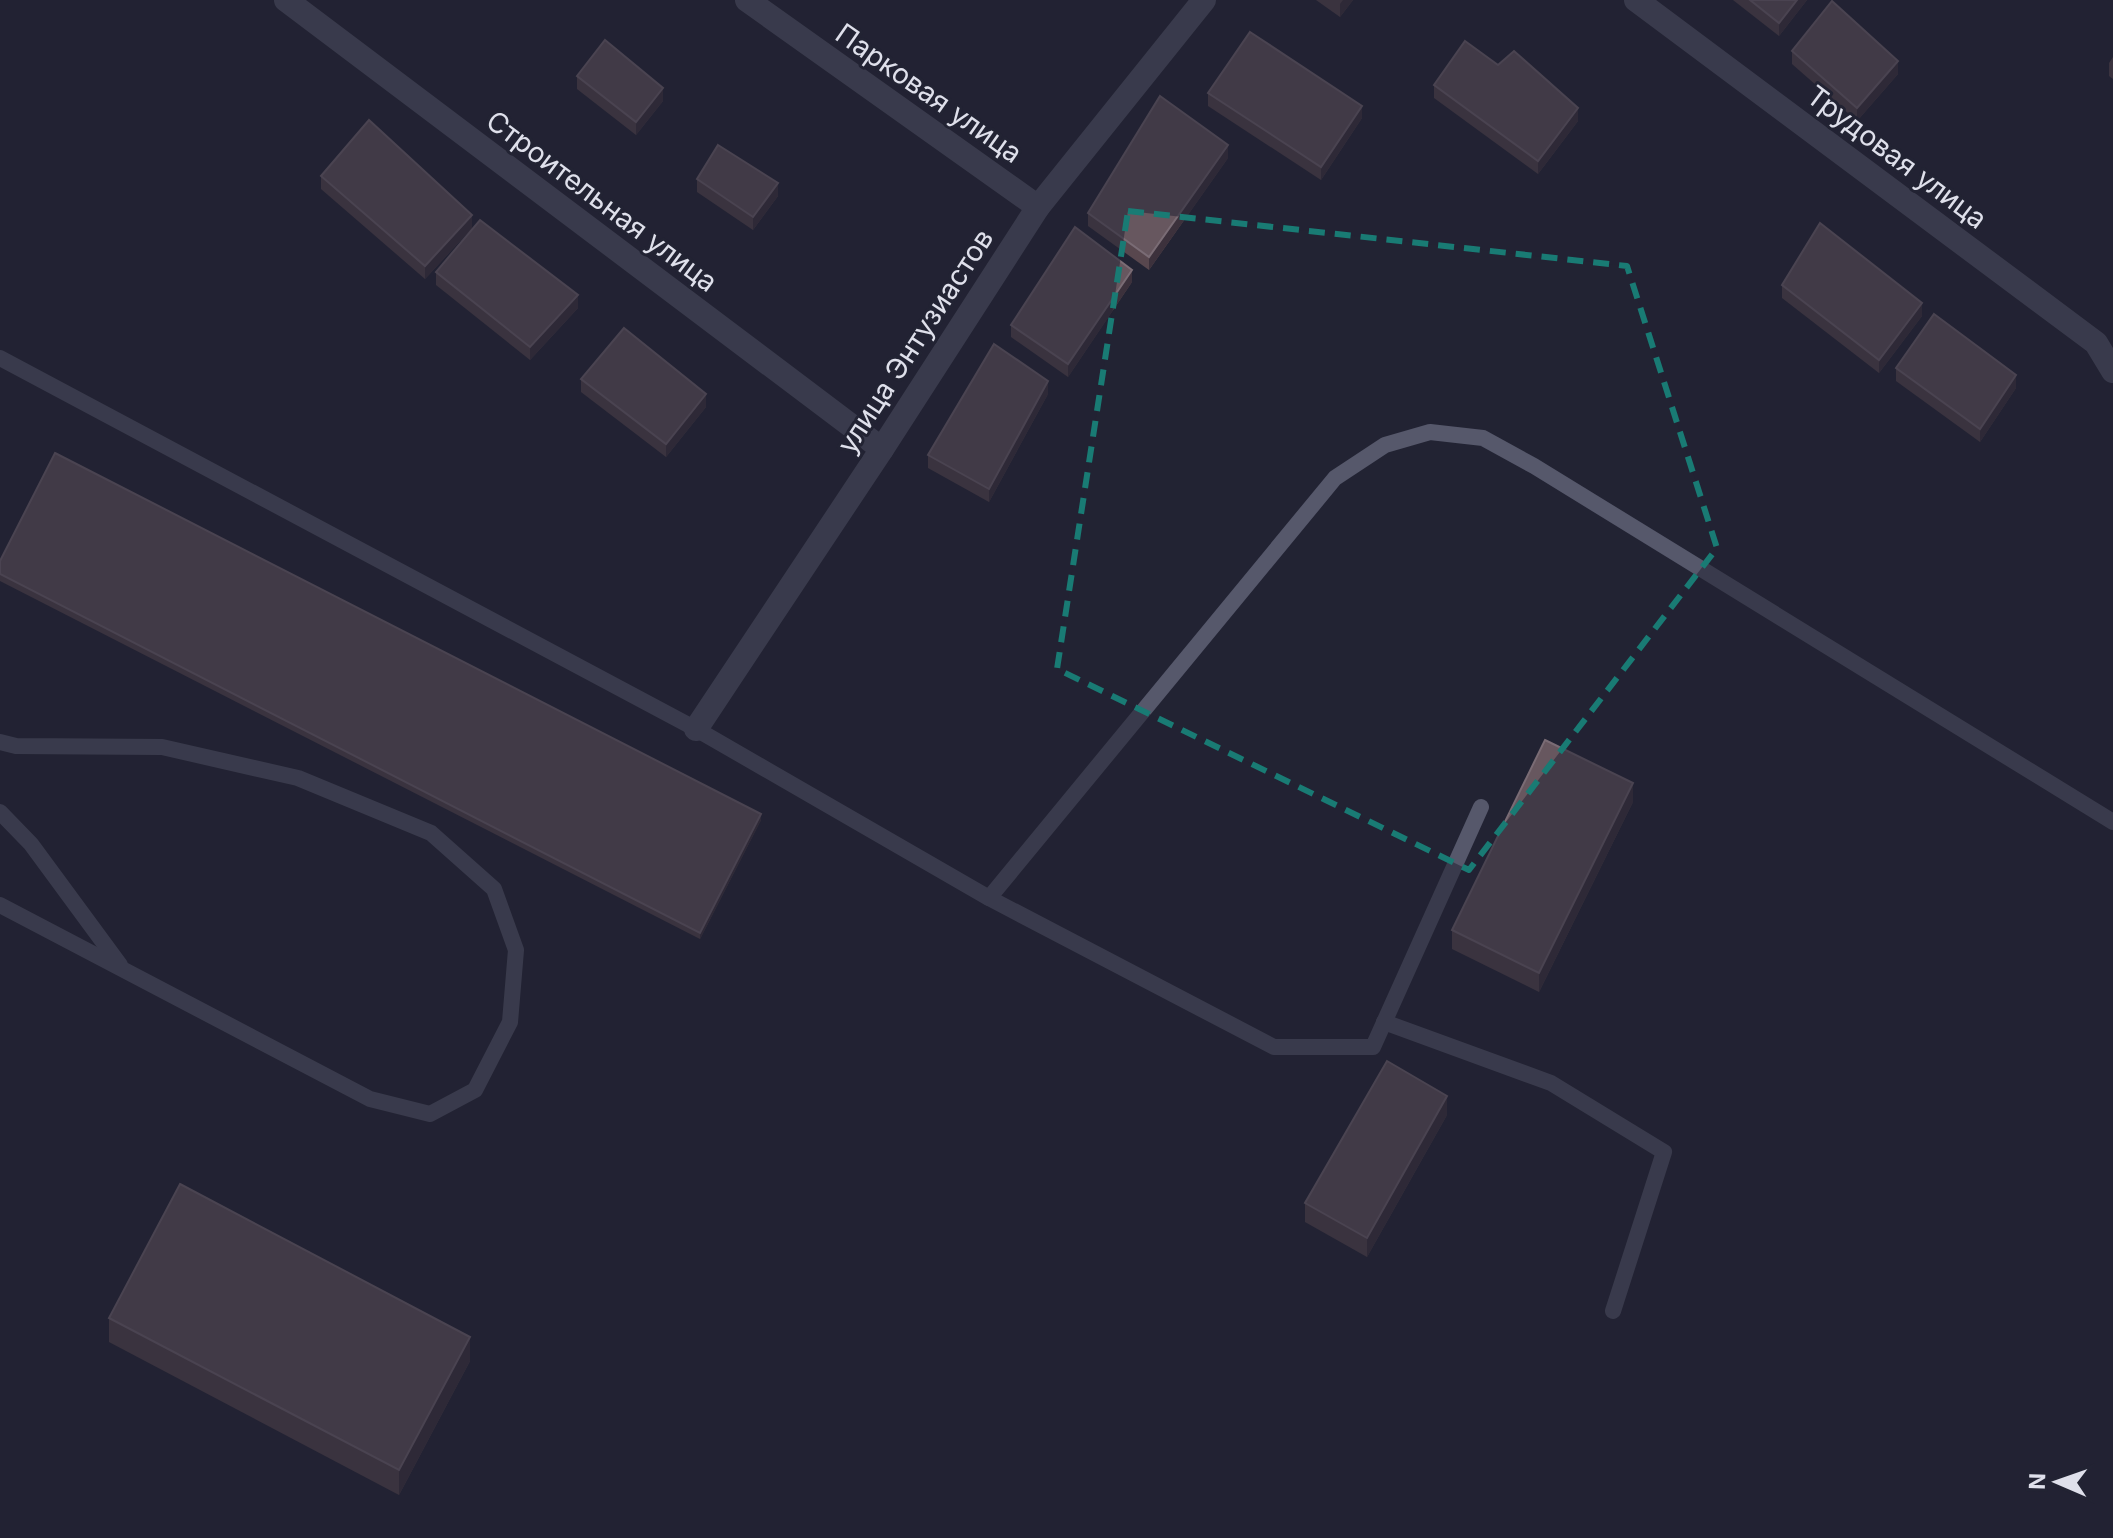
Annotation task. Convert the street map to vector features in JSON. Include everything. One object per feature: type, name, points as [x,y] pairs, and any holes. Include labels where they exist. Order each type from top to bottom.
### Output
[{"type":"street","name":"Строительная улица","points":[[286,0],[882,449]]},
{"type":"street","name":"Парковая улица","points":[[747,0],[1038,207]]},
{"type":"street","name":"улица Энтузиастов","points":[[696,729],[1038,207],[1204,0]]},
{"type":"street","name":"Трудовая улица","points":[[1636,0],[2096,343],[2113,371]]},
{"type":"lane","points":[[0,358],[696,729],[989,898],[1274,1047],[1373,1047],[1481,807]]},
{"type":"lane","points":[[989,898],[1335,478],[1385,445],[1430,432],[1483,438],[1534,466],[2113,822]]},
{"type":"lane","points":[[0,742],[16,746],[162,747],[298,778],[431,833],[494,889],[516,950],[510,1022],[475,1090],[430,1114],[370,1099],[0,905]]},
{"type":"lane","points":[[0,812],[31,844],[124,970]]},
{"type":"lane","points":[[1384,1022],[1551,1083],[1664,1152],[1613,1311]]},
{"type":"highlighted area","points":[[1128,211],[1627,266],[1717,548],[1469,870],[1057,669]]},
{"type":"building","points":[[1750,0],[1797,0],[1779,23]]},
{"type":"building","points":[[1832,1],[1898,61],[1857,108],[1792,51]]},
{"type":"building","points":[[1250,32],[1362,106],[1321,167],[1208,93]]},
{"type":"building","points":[[605,40],[663,88],[636,122],[577,76]]},
{"type":"building","points":[[1465,41],[1498,65],[1514,51],[1578,108],[1538,161],[1434,85]]},
{"type":"building","points":[[1160,96],[1228,145],[1149,257],[1088,213]]},
{"type":"building","points":[[369,120],[472,215],[425,266],[321,176]]},
{"type":"building","points":[[718,145],[778,183],[753,217],[697,179]]},
{"type":"building","points":[[480,220],[578,295],[530,347],[436,272]]},
{"type":"building","points":[[1820,223],[1922,303],[1879,360],[1782,285]]},
{"type":"building","points":[[1075,227],[1132,270],[1068,364],[1011,325]]},
{"type":"building","points":[[1934,314],[2016,375],[1980,429],[1896,368]]},
{"type":"building","points":[[624,328],[706,394],[666,444],[581,379]]},
{"type":"building","points":[[994,344],[1048,381],[989,489],[928,455]]},
{"type":"building","points":[[55,453],[761,814],[700,933],[0,574],[0,561]]},
{"type":"building","points":[[1545,740],[1633,783],[1539,973],[1452,930]]},
{"type":"building","points":[[1387,1061],[1447,1096],[1367,1238],[1305,1203]]},
{"type":"building","points":[[180,1184],[470,1337],[399,1470],[109,1318]]}]
